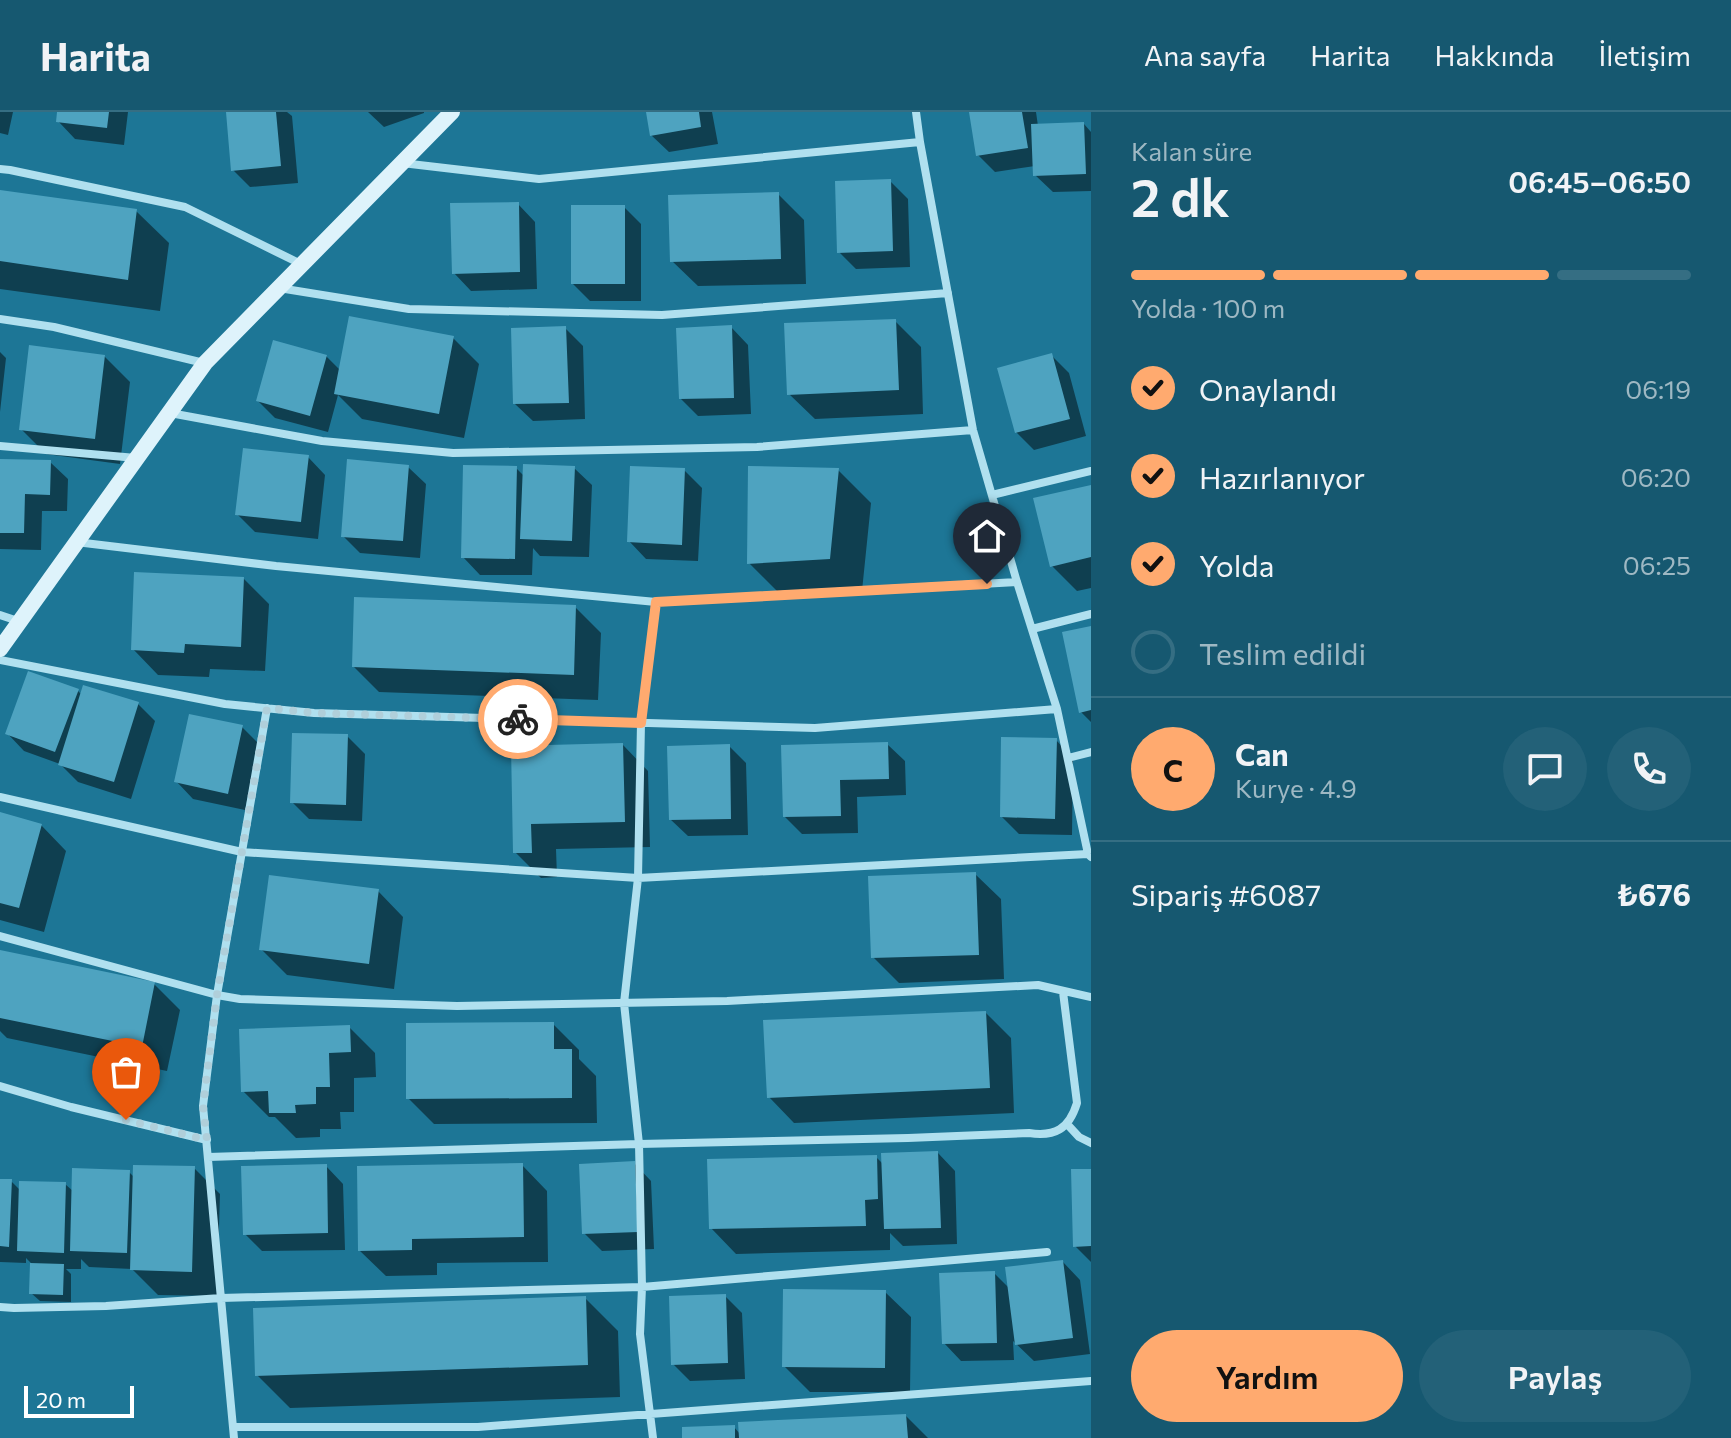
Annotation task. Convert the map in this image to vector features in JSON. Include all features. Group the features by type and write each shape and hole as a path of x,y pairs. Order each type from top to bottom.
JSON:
{"street":[{"path":"0,649 205,363 452,112"},
{"path":"0,797 242,852 638,878 1090,856 1057,709 973,430 916,112"},
{"path":"401,163 539,179 920,142"},
{"path":"0,169 185,207 302,265"},
{"path":"278,288 409,309 662,315 948,293"},
{"path":"0,319 54,327 205,363"},
{"path":"169,412 322,441 453,453 757,447 973,430"},
{"path":"0,446 136,458"},
{"path":"992,495 1091,471"},
{"path":"75,542 276,566 656,602 1017,582"},
{"path":"653,1438 640,1334 639,1144 624,1003 638,878 641,723 656,602"},
{"path":"1032,629 1091,614"},
{"path":"0,615 18,621"},
{"path":"0,660 225,704 314,713 815,728 1057,709"},
{"path":"234,1438 203,1106 217,995 267,708"},
{"path":"1068,758 1091,752"},
{"path":"0,936 240,999 457,1006 743,1000 1038,985 1091,997"},
{"path":"208,1157 1043,1135 1056,1132 1067,1124 1077,1103 1063,992"},
{"path":"0,1086 207,1140"},
{"path":"1067,1124 1079,1137 1091,1143"},
{"path":"0,1307 642,1287 1047,1252"},
{"path":"233,1427 478,1427 1091,1381"}],"building":[{"path":"57,112 109,112 107,128 56,122"},
{"path":"226,112 276,112 281,166 231,171"},
{"path":"646,112 699,112 701,127 650,136"},
{"path":"969,112 1022,112 1028,148 976,156"},
{"path":"1084,122 1086,174 1033,176 1031,124"},
{"path":"891,179 893,251 837,253 835,181"},
{"path":"0,190 137,209 128,280 0,261"},
{"path":"779,192 781,259 670,262 668,195"},
{"path":"519,202 520,272 452,274 450,203"},
{"path":"571,205 625,205 625,284 571,284"},
{"path":"349,316 454,336 439,414 334,394"},
{"path":"896,319 899,390 787,395 784,323"},
{"path":"732,325 734,398 679,399 676,328"},
{"path":"566,326 569,403 513,404 511,328"},
{"path":"273,340 327,355 310,416 256,401"},
{"path":"29,345 105,355 95,439 19,430"},
{"path":"1052,353 1070,419 1015,433 997,368"},
{"path":"243,448 309,455 301,522 235,515"},
{"path":"0,459 51,460 50,495 25,494 24,533 0,533"},
{"path":"347,459 409,465 403,541 341,537"},
{"path":"523,464 575,466 572,541 520,539"},
{"path":"463,465 517,466 515,559 461,558"},
{"path":"630,466 685,468 682,545 627,542"},
{"path":"748,466 839,468 830,559 747,564"},
{"path":"1091,485 1091,557 1050,567 1033,498"},
{"path":"134,572 244,577 241,647 185,644 184,653 131,650"},
{"path":"354,597 576,605 574,675 352,667"},
{"path":"1091,626 1091,710 1079,713 1062,632"},
{"path":"28,671 79,689 55,752 5,734"},
{"path":"83,685 139,702 114,782 58,765"},
{"path":"189,714 243,725 228,794 174,782"},
{"path":"292,733 348,734 346,805 290,803"},
{"path":"1001,737 1057,738 1055,819 1000,817"},
{"path":"888,742 889,779 840,780 841,816 783,817 781,745"},
{"path":"623,743 625,822 531,824 532,853 513,853 511,746"},
{"path":"730,744 731,819 669,820 667,746"},
{"path":"0,812 42,824 19,908 0,903"},
{"path":"976,872 979,955 871,958 868,876"},
{"path":"269,875 379,889 369,964 259,950"},
{"path":"0,950 155,982 142,1047 0,1018"},
{"path":"986,1011 990,1088 767,1098 763,1020"},
{"path":"554,1022 554,1049 572,1049 572,1098 406,1099 406,1023"},
{"path":"350,1025 351,1052 329,1053 330,1087 316,1087 316,1104 295,1105 296,1113 269,1113 268,1091 241,1092 239,1029"},
{"path":"938,1151 941,1228 884,1229 881,1153"},
{"path":"877,1155 878,1199 865,1200 866,1226 709,1229 707,1159"},
{"path":"635,1161 638,1232 582,1234 579,1164"},
{"path":"523,1163 524,1237 412,1239 412,1250 358,1251 357,1166"},
{"path":"327,1164 328,1233 243,1235 241,1166"},
{"path":"133,1165 195,1166 192,1272 130,1270"},
{"path":"72,1168 130,1170 127,1253 70,1251"},
{"path":"1071,1169 1091,1169 1091,1246 1073,1247"},
{"path":"0,1179 12,1179 9,1247 0,1246"},
{"path":"19,1181 66,1182 64,1253 17,1251"},
{"path":"1063,1260 1073,1338 1015,1345 1005,1267"},
{"path":"30,1263 64,1264 63,1295 29,1294"},
{"path":"995,1271 997,1343 942,1344 939,1273"},
{"path":"783,1289 886,1290 885,1368 782,1367"},
{"path":"726,1294 728,1363 671,1365 669,1296"},
{"path":"586,1296 588,1365 255,1376 253,1308"},
{"path":"906,1414 908,1438 739,1438 738,1422"},
{"path":"735,1425 735,1438 682,1438 682,1427"}],"way so far":[{"path":"126,1120 207,1140 203,1106 217,995 267,708 314,713 518,719"}],"route":[{"path":"518,719 641,723 656,602 987,584"}]}
